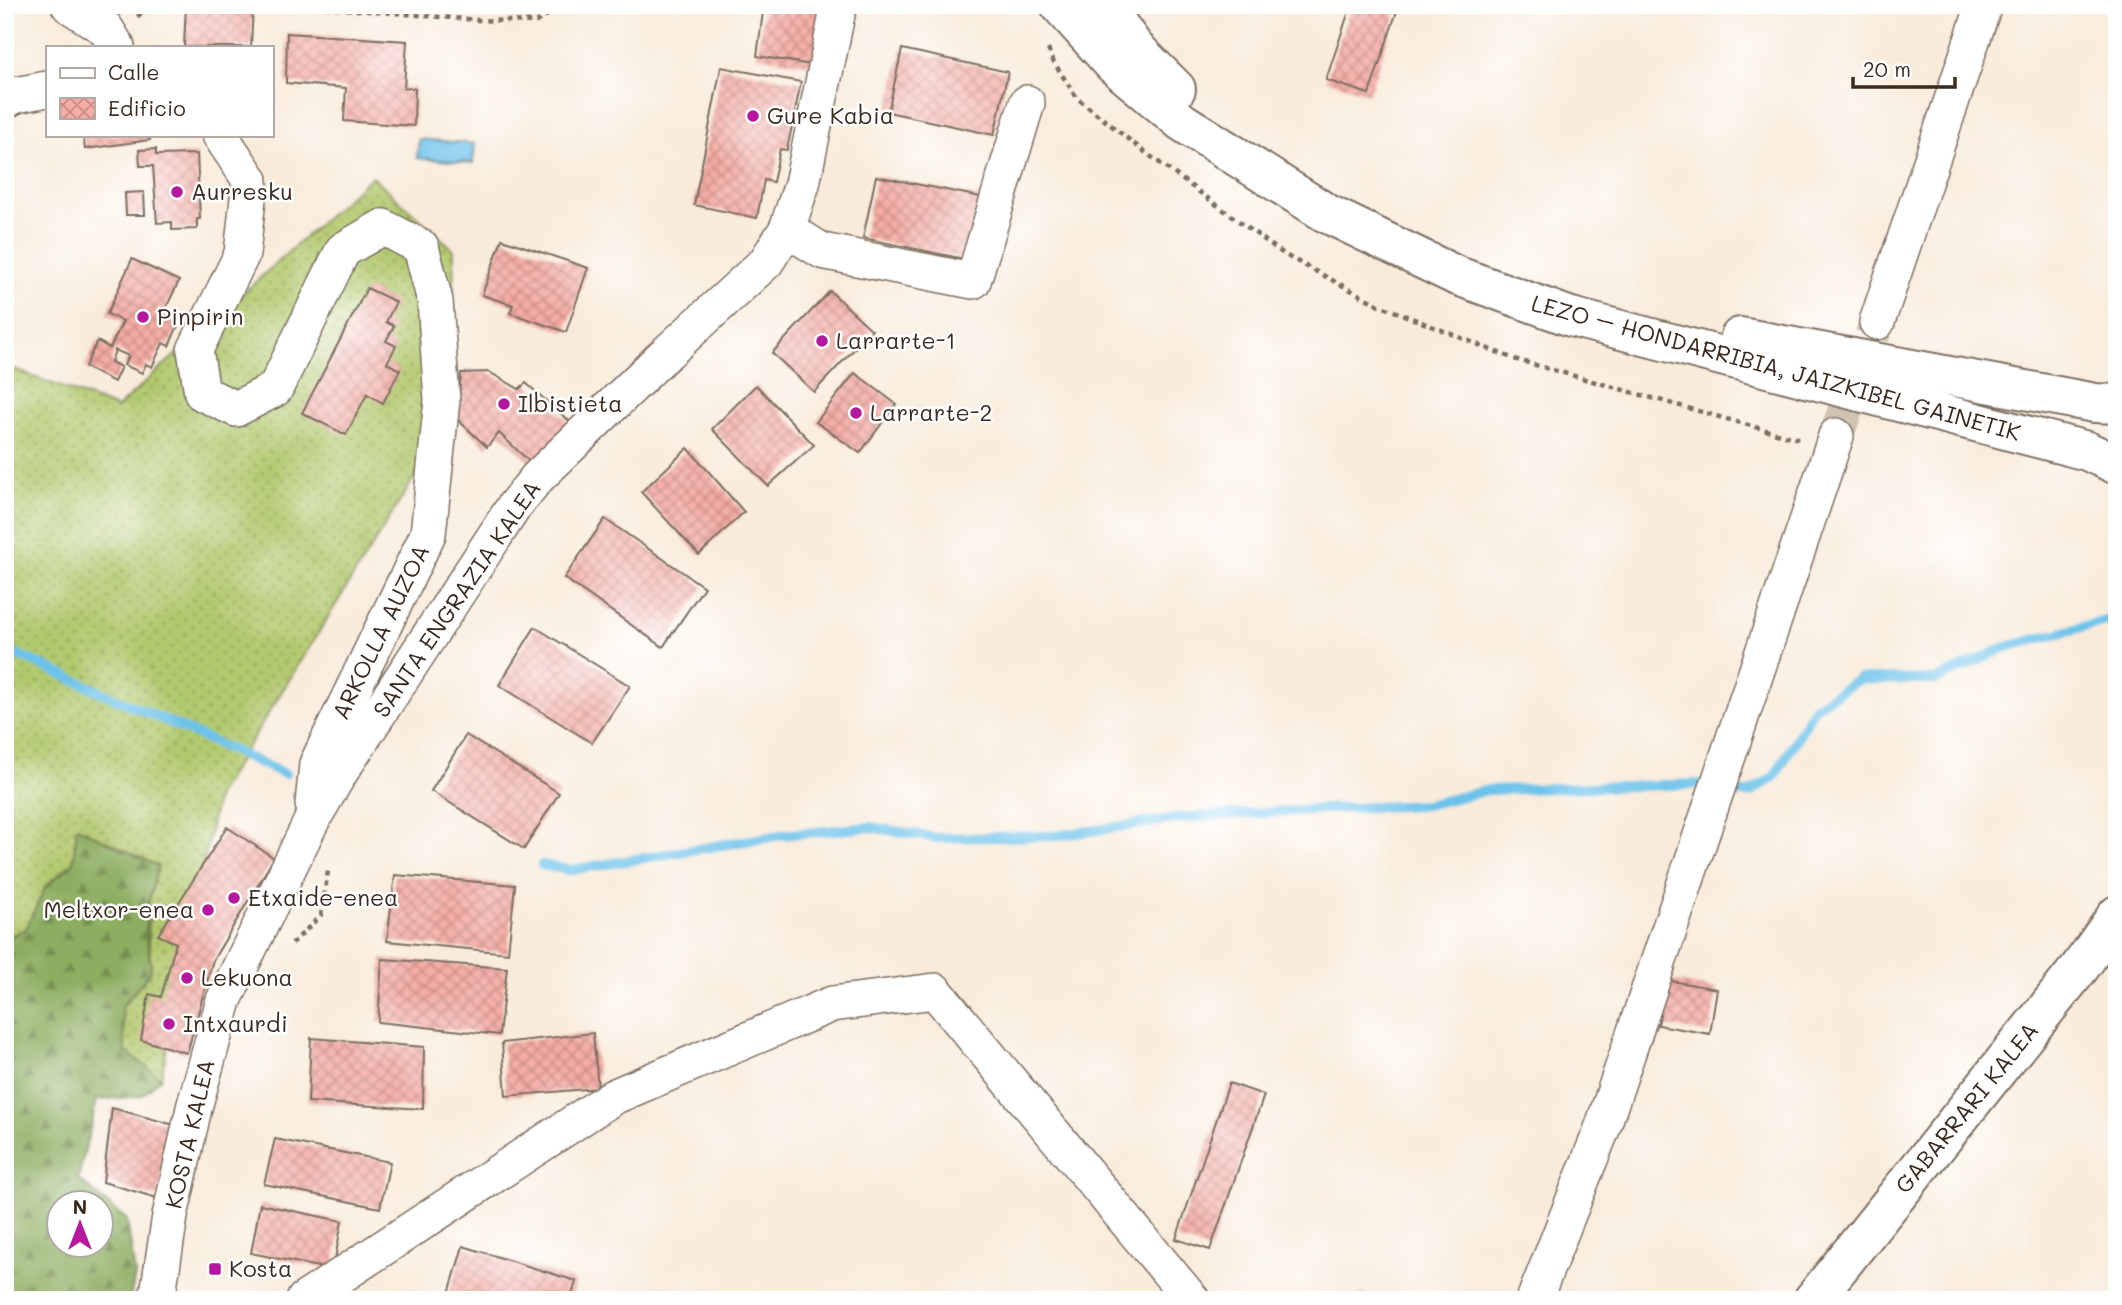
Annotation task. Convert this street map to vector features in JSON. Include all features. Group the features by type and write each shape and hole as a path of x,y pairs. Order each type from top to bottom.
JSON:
{"main road":[{"name":"LEZO – HONDARRIBIA, JAIZKIBEL GAINETIK","path":"1060,5 1114,65 1182,122 1326,213 1455,275 1571,317 2087,452 2117,465"},
{"name":"LEZO – HONDARRIBIA, JAIZKIBEL GAINETIK","path":"1104,5 1134,47 1194,107 1333,196 1463,260 1577,300 1675,325 2117,404"},
{"name":"GABARRARI KALEA","path":"1814,1300 2081,965 2117,915"}],"street":[{"path":"69,5 106,29 116,46"},
{"name":"SANTA ENGRAZIA KALEA","path":"311,822 338,775 515,505 537,478 659,360 766,262 788,229 802,184 839,5"},
{"path":"1877,322 1984,5"},
{"path":"5,101 16,95 46,89"},
{"path":"788,229 822,251 972,281 1027,103"},
{"name":"ARKOLLA AUZOA","path":"221,136 250,180 242,254 195,350 202,393 236,409 275,389 343,250 383,227 421,247 435,301 442,400 428,534 317,764 311,822"},
{"path":"1534,1300 1602,1129 1836,436"},
{"name":"KOSTA KALEA","path":"157,1300 170,1216 194,1108 224,1000 311,822"},
{"path":"304,1300 613,1097 832,1004 935,990 1192,1300"}],"path":[{"path":"296,5 478,20 536,22 563,5"},
{"path":"290,945 321,915 329,868"}],"green space":[{"path":"372,176 454,250 451,419 217,796 161,1078 125,1051 122,1007 151,971 147,909 158,866 73,863 46,886 26,929 5,939 5,366 117,408"},
{"path":"77,827 158,866 145,916 151,971 122,1007 125,1051 161,1078 141,1096 97,1100 78,1179 91,1190 46,1190 46,1260 116,1260 116,1211 127,1220 135,1275 130,1300 5,1300 5,939 26,929 46,886 73,863"}],"water":[{"path":"419,139 475,144 473,163 417,158"}],"building":[{"path":"186,5 253,5 251,46 184,46"},
{"path":"764,5 823,5 812,65 757,56"},
{"path":"1351,5 1380,5 1397,11 1369,94 1326,80"},
{"path":"287,33 407,41 404,88 415,88 414,126 344,121 346,88 286,83"},
{"path":"902,49 1008,72 994,135 888,112"},
{"name":"Gure Kabia","path":"721,67 801,82 787,150 780,149 773,182 764,180 757,218 694,205"},
{"path":"83,136 149,136 150,140 85,149"},
{"name":"Aurresku","path":"156,149 156,155 197,154 200,219 197,219 197,229 172,230 172,222 157,223 153,166 140,166 139,150"},
{"path":"876,176 981,197 969,260 863,238"},
{"path":"144,192 145,215 126,215 125,193"},
{"path":"502,239 588,268 566,332 510,313 513,305 482,295"},
{"name":"Pinpirin","path":"132,259 179,281 163,314 180,321 169,346 163,343 152,367 146,364 142,373 124,365 129,356 115,350 111,362 121,367 114,382 85,367 97,341 110,348 123,321 107,314"},
{"path":"367,288 396,302 386,322 394,326 386,341 396,346 387,363 400,370 383,403 367,394 346,435 302,413"},
{"name":"Larrarte-1","path":"830,291 872,330 814,392 772,353"},
{"name":"Ilbistieta","path":"489,372 519,389 526,383 575,426 533,465 499,433 487,447 457,419 461,373"},
{"name":"Larrarte-2","path":"855,373 896,404 860,453 816,422"},
{"path":"756,385 814,445 768,486 712,429"},
{"path":"688,448 744,512 699,555 641,492"},
{"path":"605,519 704,587 663,647 564,578"},
{"path":"535,627 630,686 592,743 499,685"},
{"path":"466,735 559,793 524,849 431,791"},
{"path":"227,827 274,858 213,960 187,1053 141,1040 149,994 161,997 176,943 158,935"},
{"path":"395,875 515,885 508,953 387,941"},
{"path":"382,959 507,968 499,1035 378,1022"},
{"path":"1666,980 1717,989 1710,1034 1658,1025"},
{"path":"593,1033 598,1088 506,1096 502,1043"},
{"path":"311,1038 424,1047 423,1109 308,1102"},
{"path":"1229,1083 1264,1095 1210,1250 1176,1239"},
{"path":"112,1108 178,1126 157,1198 103,1182"},
{"path":"275,1139 390,1162 380,1208 264,1184"},
{"path":"260,1204 342,1221 333,1270 251,1253"},
{"path":"463,1246 576,1281 571,1300 447,1300"},
{"path":"1360,1294 1376,1299 1376,1300 1358,1300"}],"waterway":[{"path":"1723,793 1749,793 1774,777 1815,707 1859,679 1936,680 2006,647 2117,618"},
{"path":"5,649 285,774"},
{"path":"542,865 571,870 782,835 870,827 936,838 1055,836 1180,818 1426,805 1488,790 1704,784"}],"tunnel":[{"path":"1836,436 1877,322"}],"place":[{"name":"Gure Kabia","path":"753,116"},
{"name":"Aurresku","path":"177,192"},
{"name":"Pinpirin","path":"143,317"},
{"name":"Larrarte-1","path":"822,341"},
{"name":"Ilbistieta","path":"504,404"},
{"name":"Larrarte-2","path":"856,413"},
{"name":"Etxaide-enea","path":"234,898"},
{"name":"Meltxor-enea","path":"208,910"},
{"name":"Lekuona","path":"187,978"},
{"name":"Intxaurdi","path":"169,1024"},
{"name":"Kosta","path":"215,1269"}]}
